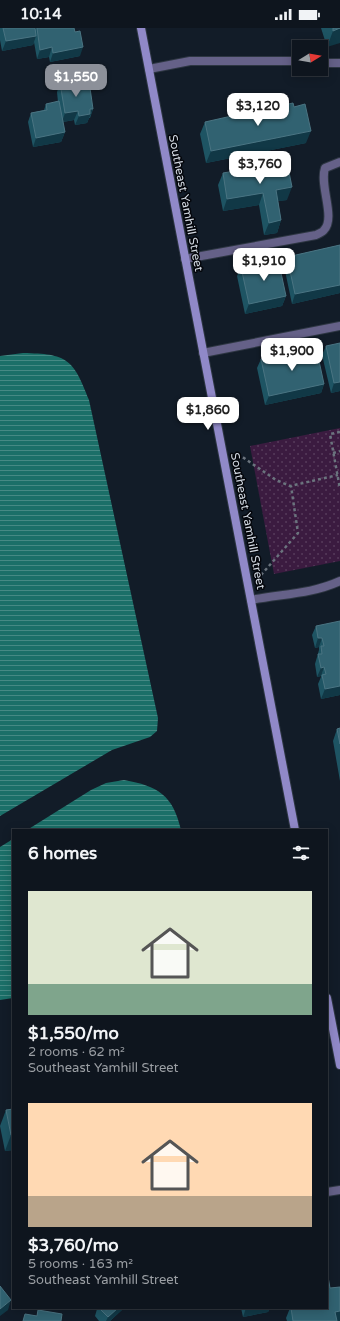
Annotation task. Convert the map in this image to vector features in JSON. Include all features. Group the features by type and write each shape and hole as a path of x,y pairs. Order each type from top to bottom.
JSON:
{"street":[{"name":"Southeast Yamhill Street","path":"141,28 295,829"},
{"path":"148,69 190,61 292,61"},
{"path":"328,63 340,63"},
{"path":"185,258 316,235 324,230 329,221 322,176 325,168 340,162"},
{"path":"203,353 340,326"},
{"path":"251,600 301,593 327,587 340,582"},
{"path":"328,1003 340,1065"},
{"path":"328,1192 340,1190"}],"path":[{"path":"340,432 330,434 340,489"},
{"path":"220,440 276,480 290,486 338,475"},
{"path":"333,453 340,451"},
{"path":"248,588 298,533 290,486"}],"shaded area":[{"path":"23,353 50,355 59,357 66,361 73,367 78,375 89,400 158,718 157,731 150,737 112,750 0,816 0,356"},
{"path":"340,428 340,561 274,574 250,446"},
{"path":"124,780 136,782 155,789 168,800 174,808 181,829 29,829 91,790 106,783"},
{"path":"12,840 12,998 0,1000 0,847"}],"building":[{"path":"3,28 35,28 36,36 6,41"},
{"path":"37,28 74,28 75,32 80,31 83,47 53,53 52,47 40,50"},
{"path":"333,28 340,28 333,31"},
{"path":"82,79 84,89 90,88 93,109 90,109 90,114 79,116 78,111 65,113 60,83"},
{"path":"59,101 65,132 36,138 31,113 47,110 46,104"},
{"path":"293,103 294,107 305,104 311,131 211,151 205,122 245,113 246,116 264,112 264,109"},
{"path":"287,162 292,187 276,190 281,220 269,223 263,193 227,199 223,173"},
{"path":"340,245 340,285 295,294 287,257"},
{"path":"278,259 286,296 249,304 241,267"},
{"path":"340,343 340,382 334,383 326,346"},
{"path":"316,347 324,384 269,396 261,359"},
{"path":"340,621 340,686 325,689 322,675 326,674 324,667 321,668 318,654 322,654 321,646 324,646 322,638 318,638 316,626"},
{"path":"340,728 340,744 337,729"},
{"path":"12,1109 11,1135 6,1110"},
{"path":"328,1277 330,1288 340,1287 340,1311 335,1312 337,1321 293,1321 291,1309 328,1309"},
{"path":"0,1286 11,1300 0,1309"},
{"path":"100,1309 117,1309 108,1317"},
{"path":"38,1310 62,1314 61,1321 23,1321 25,1314 37,1316"}]}
